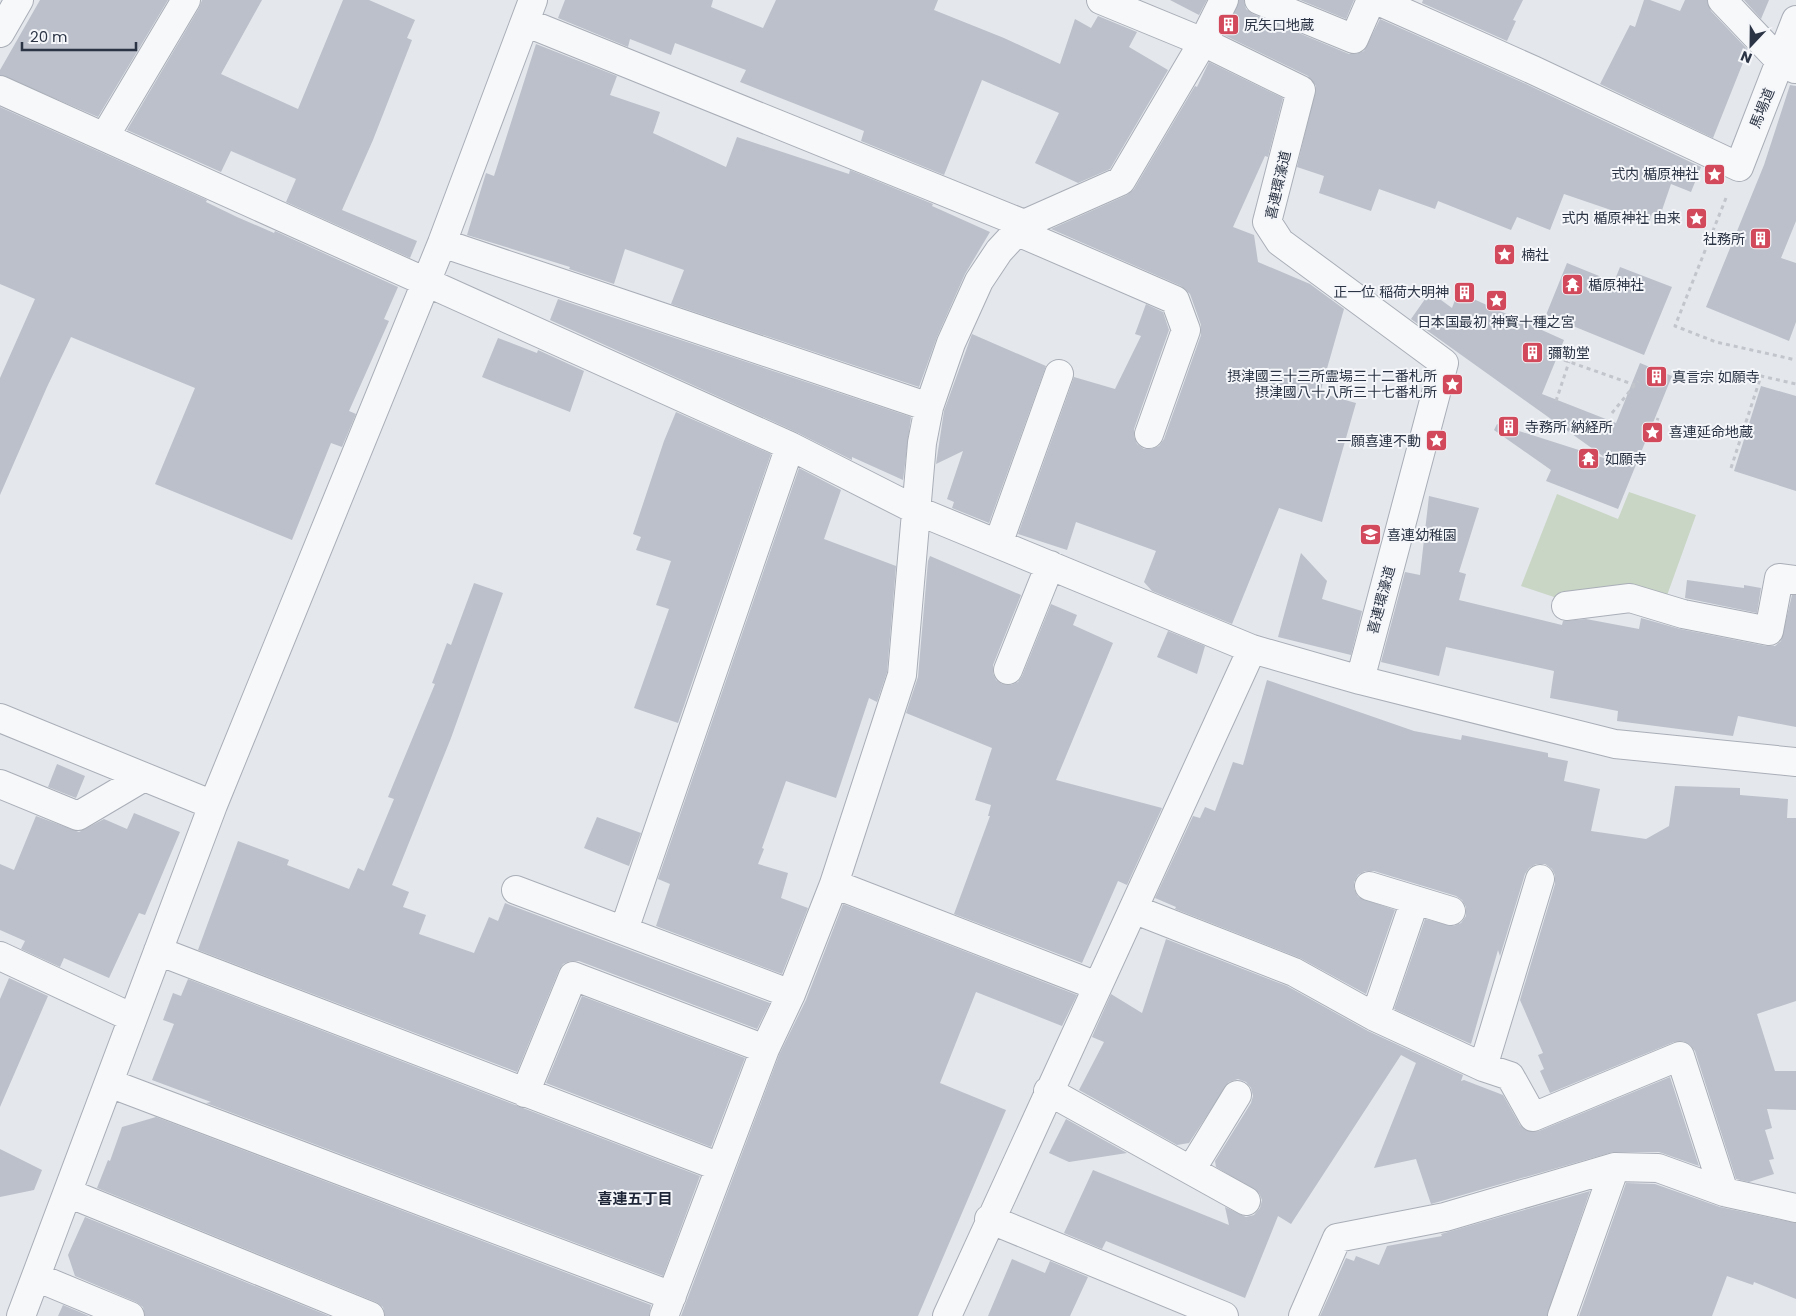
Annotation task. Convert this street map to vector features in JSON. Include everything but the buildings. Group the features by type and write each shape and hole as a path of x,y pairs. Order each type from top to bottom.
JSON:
{"street":[{"path":"0,33 19,0"},
{"path":"105,136 186,0"},
{"name":"喜連環濠道","path":"1101,0 1203,42 1301,90 1267,222 1280,242 1444,363 1360,680"},
{"path":"109,1083 668,1306 765,1049 791,994 834,884 902,675 918,511 922,443 928,407 950,343 979,281 999,251 1021,228 1121,181 1203,42 1224,0"},
{"path":"1259,0 1354,39 1371,0"},
{"path":"1376,0 1533,70 1739,167"},
{"path":"1722,0 1788,66"},
{"path":"21,1316 212,805 442,244 529,11 1021,228 1175,300 1186,330 1149,434"},
{"name":"馬場道","path":"1739,167 1788,66 1796,20"},
{"path":"0,90 105,136 426,284 790,446 918,511 1252,649 1360,680 1615,744 1796,762"},
{"path":"442,244 928,407"},
{"path":"998,544 1059,374"},
{"path":"624,930 790,446"},
{"path":"1008,670 1050,565"},
{"path":"1566,606 1630,598 1683,614 1769,631 1779,578 1796,580"},
{"path":"947,1316 1048,1091 1252,649"},
{"path":"0,718 212,805"},
{"path":"0,784 78,816 144,777"},
{"path":"1483,1067 1540,879"},
{"path":"834,884 1097,986"},
{"path":"1370,886 1451,911"},
{"path":"516,890 791,994"},
{"path":"1375,1017 1415,900"},
{"path":"1133,909 1294,972 1375,1017 1483,1067 1510,1076 1533,1117 1680,1056 1724,1192"},
{"path":"158,951 720,1168"},
{"path":"0,956 133,1018"},
{"path":"526,1093 573,976 765,1049"},
{"path":"1048,1091 1246,1201"},
{"path":"1191,1170 1237,1095"},
{"path":"1562,1316 1615,1167"},
{"path":"1303,1316 1338,1238 1445,1217 1615,1167 1658,1168 1724,1192 1796,1208"},
{"path":"68,1193 370,1316"},
{"path":"990,1219 1224,1316"},
{"path":"36,1277 130,1316"}],"path":[{"path":"1739,167 1675,326 1716,342 1796,360"},
{"path":"1564,360 1635,384"},
{"path":"1556,401 1569,362"},
{"path":"1730,468 1762,376 1796,384"},
{"path":"1612,413 1638,381"},
{"path":"1655,428 1658,418"}],"green space":[{"path":"1629,492 1696,515 1665,601 1560,599 1521,586 1557,494 1618,519"}],"place":[{"name":"尻矢口地蔵","path":"1228,25"},
{"name":"式内 楯原神社","path":"1715,174"},
{"name":"式内 楯原神社 由来","path":"1697,218"},
{"name":"社務所","path":"1761,239"},
{"name":"楠社","path":"1505,255"},
{"name":"楯原神社","path":"1572,285"},
{"name":"正一位 稲荷大明神","path":"1465,292"},
{"name":"日本国最初 神寳十種之宮","path":"1496,300"},
{"name":"彌勒堂","path":"1532,353"},
{"name":"真言宗 如願寺","path":"1656,377"},
{"name":"摂津國三十三所霊場三十二番札所 摂津國八十八所三十七番札所","path":"1453,384"},
{"name":"寺務所 納経所","path":"1509,427"},
{"name":"喜連延命地蔵","path":"1653,432"},
{"name":"一願喜連不動","path":"1437,441"},
{"name":"如願寺","path":"1589,459"},
{"name":"喜連幼稚園","path":"1371,535"}],"district":[{"name":"喜連五丁目","path":"635,1199"}]}
